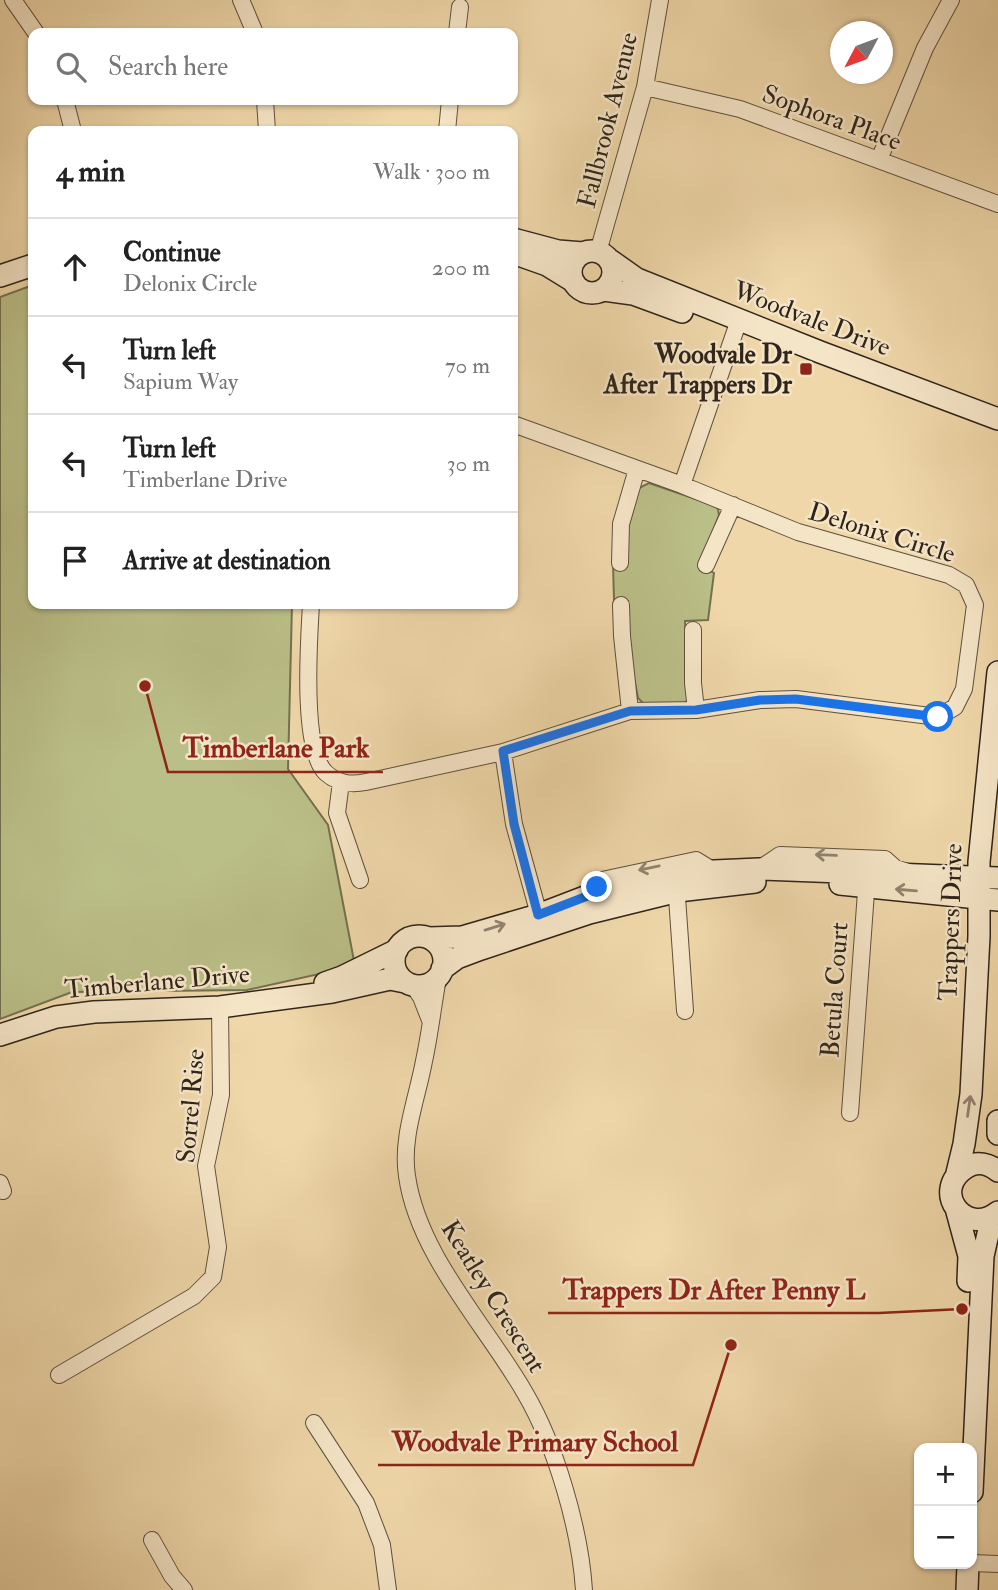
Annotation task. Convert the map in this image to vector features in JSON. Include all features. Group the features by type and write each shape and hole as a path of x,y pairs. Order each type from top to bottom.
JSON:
{"street":[{"path":"13,0 33,28"},
{"path":"241,0 254,28"},
{"name":"Fallbrook Avenue","path":"597,255 645,87 660,0"},
{"path":"879,160 947,1"},
{"path":"458,28 460,7"},
{"name":"Sophora Place","path":"645,87 740,110 998,204"},
{"path":"66,105 72,126"},
{"path":"265,105 267,126"},
{"path":"447,126 450,105"},
{"name":"Woodvale Drive","path":"518,240 558,251 597,255 637,279 737,326 998,431"},
{"path":"0,262 28,254"},
{"path":"518,255 547,265 573,281 583,291 590,293 604,290 613,273 597,255 573,262 573,281"},
{"path":"0,275 28,267"},
{"name":"Woodvale Drive","path":"604,290 633,294 737,326 998,419"},
{"path":"682,485 737,326"},
{"name":"Delonix Circle","path":"341,782 366,782 503,751 630,711 696,710 760,700 796,699 938,717 955,707 964,689 975,605 966,585 949,575 798,532 682,485 518,426"},
{"path":"620,563 621,524 637,469"},
{"path":"706,565 733,505"},
{"path":"621,605 630,711"},
{"path":"311,609 308,669 313,742 320,766 341,782 337,813 359,880"},
{"path":"694,630 693,683 696,710"},
{"name":"Trappers Drive","path":"956,1208 951,1191 964,1144 971,1094 979,936 989,888 979,862 998,672"},
{"path":"503,751 514,824 541,921"},
{"path":"759,869 780,855 884,859 900,870 914,874 989,888"},
{"path":"409,984 426,985 457,958 541,921 590,895 603,880 696,860 714,871"},
{"path":"430,1022 421,997 396,971 394,957 407,939 421,936 462,937 589,913 714,871 759,869 989,888"},
{"path":"590,895 677,884 821,882 914,874"},
{"name":"Betula Court","path":"850,1113 867,879"},
{"path":"677,884 685,1011"},
{"path":"429,938 440,948 444,962 440,973"},
{"name":"Timberlane Drive","path":"280,998 342,977 397,950"},
{"name":"Keatley Crescent","path":"440,973 405,1154 410,1193 427,1242 527,1395 560,1469 583,1569 584,1590"},
{"name":"Timberlane Drive","path":"0,1035 56,1017 94,1012 220,1007 332,992 390,979 409,984"},
{"name":"Sorrel Rise","path":"60,1375 194,1296 214,1277 218,1247 206,1166 221,1095 220,1007"},
{"path":"998,1121 998,1134"},
{"path":"957,1174 971,1164 987,1164 998,1171"},
{"path":"956,1208 973,1219 995,1214 983,1256 974,1443"},
{"path":"956,1208 970,1256 962,1443"},
{"path":"314,1423 366,1503 382,1545 388,1590"},
{"path":"152,1539 172,1576 184,1590"},
{"path":"977,1564 998,1564"},
{"path":"956,1569 956,1590"},
{"path":"968,1590 970,1569"}],"green space":[{"path":"28,287 28,609 292,609 288,769 328,825 355,966 247,990 72,992 0,1019 0,297"},
{"path":"649,483 713,505 718,509 719,515 700,565 714,573 708,620 685,621 688,700 684,703 643,703 638,698 628,648 628,601 614,600 613,564 628,528 639,488"}],"place":[{"name":"Woodvale Dr After Trappers Dr","path":"806,369"},
{"name":"Timberlane Park","path":"145,686"},
{"name":"Trappers Dr After Penny L","path":"962,1309"},
{"name":"Woodvale Primary School","path":"731,1345"}],"route":[{"path":"597,887 590,895 538,915 514,824 503,751 630,711 696,710 760,700 796,699 938,717"}]}
